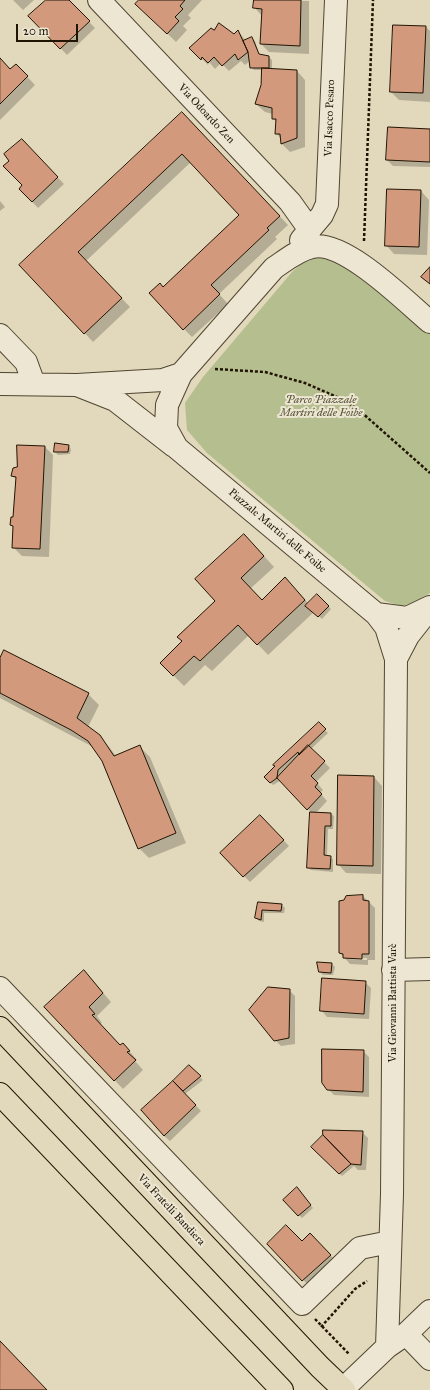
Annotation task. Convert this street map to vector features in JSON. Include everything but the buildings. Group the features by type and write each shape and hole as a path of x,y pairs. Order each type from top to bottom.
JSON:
{"main road":[{"name":"Via Fratelli Bandiera","path":"0,1028 343,1390"},
{"path":"0,1094 282,1390"}],"street":[{"name":"Via Odoardo Zen","path":"99,0 290,202 310,230"},
{"name":"Via Isacco Pesaro","path":"310,230 322,215 327,204 336,0"},
{"name":"Piazzale Martiri delle Foibe","path":"177,448 166,428 167,405 185,371 274,268 310,230"},
{"name":"Piazzale Martiri delle Foibe","path":"274,268 294,255 313,246 334,249 354,258 430,322"},
{"path":"0,335 26,362 34,384"},
{"path":"0,384 77,385 163,380 185,371"},
{"name":"Piazzale Martiri delle Foibe","path":"77,385 115,400 177,448 376,614 386,627 396,659"},
{"path":"376,614 407,618 430,607"},
{"path":"396,659 408,636 430,607"},
{"name":"Via Giovanni Battista Varè","path":"387,1347 392,1194 392,970 396,659"},
{"path":"392,970 430,969"},
{"path":"0,988 302,1304 360,1248 390,1242"},
{"path":"343,1390 387,1347 406,1334 430,1311"},
{"path":"406,1334 430,1359"}],"path":[{"path":"363,266 373,0"},
{"path":"185,371 265,372 305,383 344,400 360,412 430,473"},
{"path":"321,1327 355,1289 374,1277"},
{"path":"302,1304 321,1327 348,1354"}],"green space":[{"name":"Parco Piazzale Martiri delle Foibe","path":"328,254 349,265 430,332 430,593 416,602 402,606 385,601 207,453 187,430 185,403 203,377 292,272 307,259"}]}
